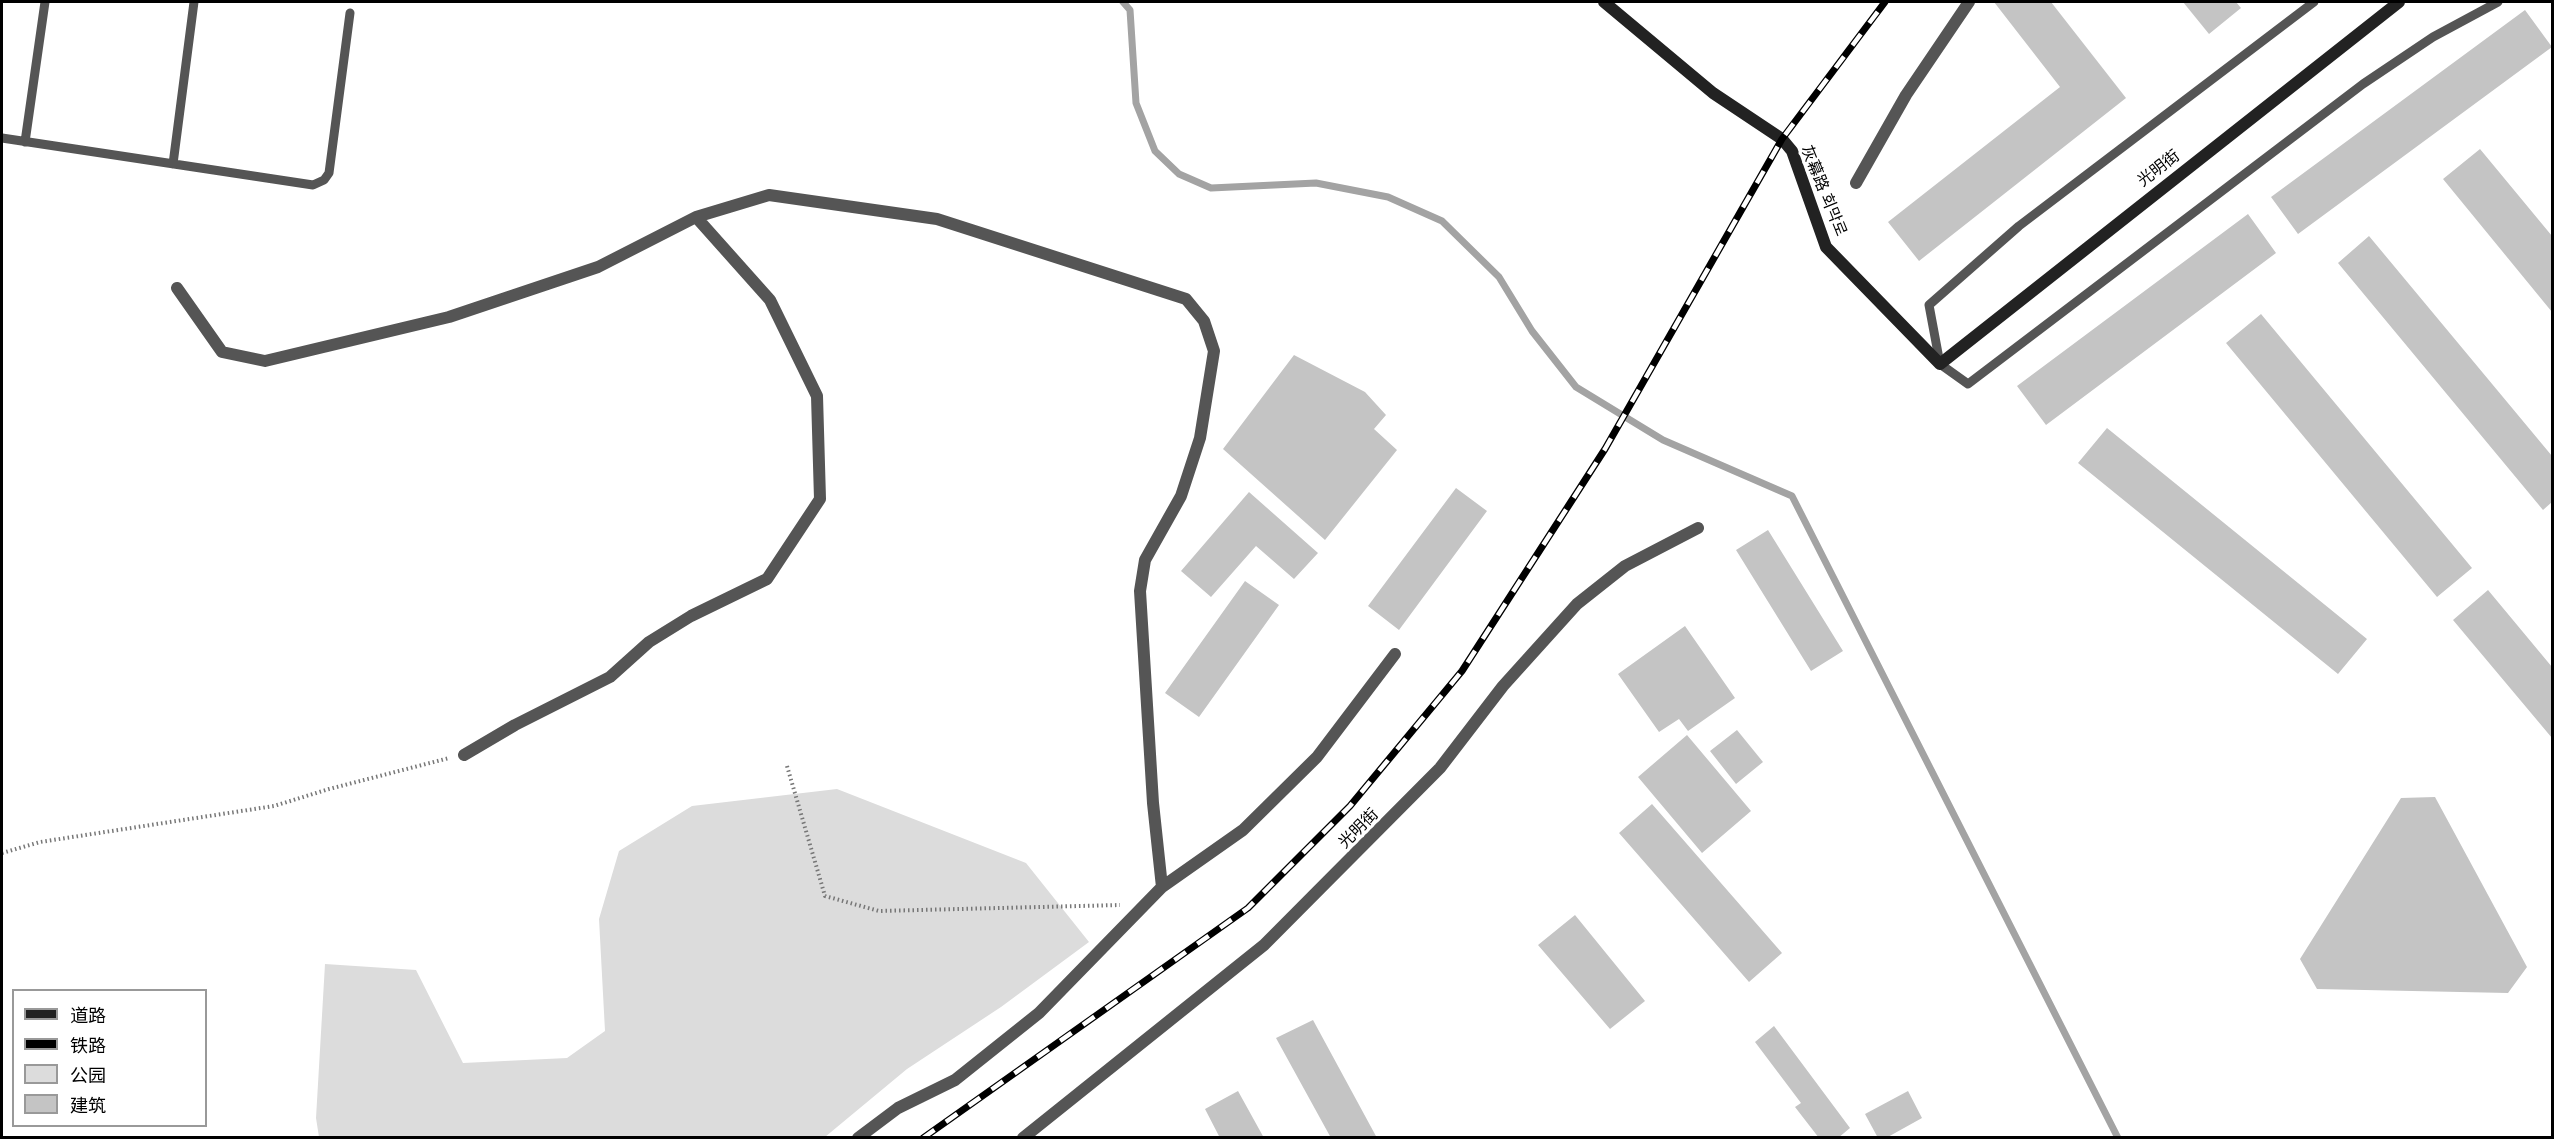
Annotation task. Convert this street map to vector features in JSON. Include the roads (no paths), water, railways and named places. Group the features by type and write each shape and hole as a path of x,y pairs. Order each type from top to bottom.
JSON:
{"main road":[{"name":"灰幕路 회막로","path":"1604,2 1713,93 1782,139 1792,151 1826,247 1940,364"},
{"name":"光明街","path":"1940,364 2400,2"}],"street":[{"path":"1856,183 1906,95 1969,2"},
{"path":"177,288 222,352 264,361 449,317 598,267 696,217 769,195 937,219 1186,299 1204,321 1214,351 1200,438 1181,496 1145,560 1140,591 1153,803 1161,887"},
{"path":"464,754 515,725 610,677 649,642 691,616 767,579 820,499 817,396 770,300 696,217"},
{"name":"光明街","path":"1023,1137 1264,945 1440,768 1503,686 1577,604 1625,566 1698,528"},
{"path":"858,1137 898,1108 955,1080 1039,1013 1161,887 1243,830 1317,757 1395,654"}],"lane":[{"path":"25,141 45,2"},
{"path":"173,164 194,2"},
{"path":"2314,2 2019,226 1929,305 1940,364 1968,384 2363,84 2433,37 2498,2"},
{"path":"2,138 313,185 324,180 329,173 350,13"}],"waterway":[{"path":"1123,2 1130,10 1136,103 1155,151 1179,174 1211,188 1316,183 1388,197 1442,221 1499,277 1532,331 1576,387 1663,440 1792,496 2118,1138"}],"railway":[{"path":"923,1138 1248,908 1350,806 1462,671 1605,449 1782,139 1885,2"}]}
